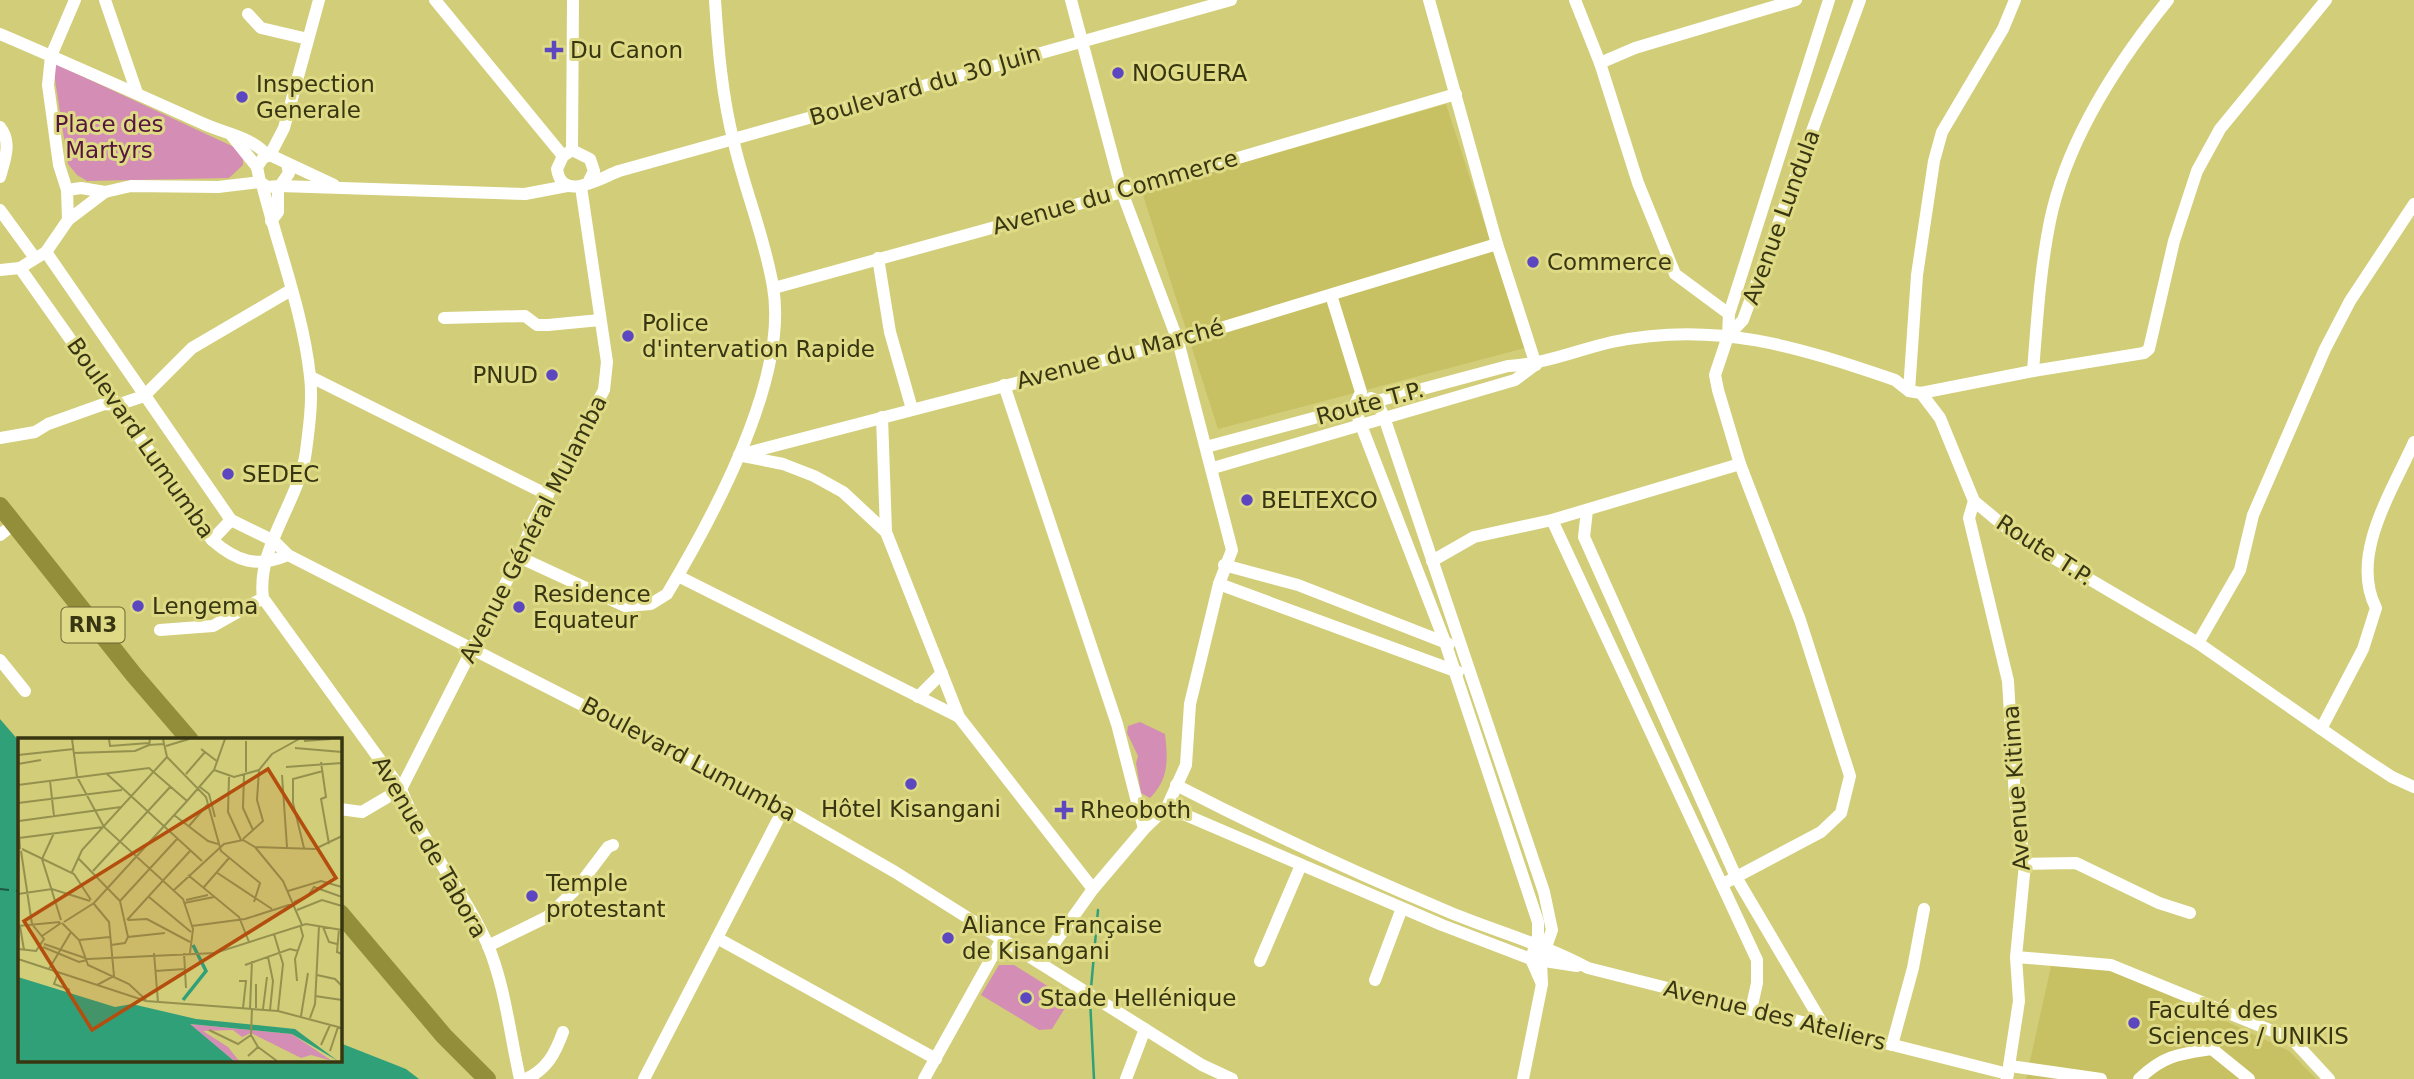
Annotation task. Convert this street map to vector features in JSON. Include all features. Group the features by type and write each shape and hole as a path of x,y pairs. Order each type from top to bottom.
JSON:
{"highway":[{"name":"RN3","path":"0,506 7,530 188,738"},
{"path":"341,914 444,1036 487,1079"}],"street":[{"path":"68,220 67,190 59,165 48,85 51,56 75,0"},
{"path":"105,0 137,93"},
{"path":"67,190 105,192 131,186 233,185 259,177 277,158 319,0"},
{"path":"435,0 568,153 607,163 619,171"},
{"path":"259,177 279,187 525,194 557,169 568,153 573,0"},
{"path":"519,557 625,606 651,604 667,594 739,455 770,369 774,347 774,288 733,141 719,57 715,0"},
{"path":"1041,962 1093,890 1144,829 1167,807 1186,765 1190,704 1224,565 1232,550 1213,468 1178,341 1122,192 1071,0"},
{"name":"Boulevard du 30 Juin","path":"525,194 579,185 619,171 733,141 1080,40 1231,0"},
{"path":"1429,0 1497,244 1536,365"},
{"path":"1575,0 1600,63 1638,183 1675,274 1729,314"},
{"path":"1600,63 1635,48 1796,0"},
{"name":"Avenue Lundula","path":"1728,336 1729,314 1829,0"},
{"name":"Avenue Lundula","path":"1728,336 1743,320 1860,0"},
{"path":"2015,0 2000,35 1942,132 1934,161 1917,275 1915,392 2144,353 2149,349 2174,241 2197,172 2220,129 2326,0"},
{"path":"2033,370 2050,219 2066,170 2125,53 2168,0"},
{"path":"248,14 261,28 309,39"},
{"path":"0,34 229,134 254,142 277,158 342,189"},
{"name":"Avenue du Commerce","path":"774,288 1122,192 1456,94"},
{"path":"0,127 6,135 7,154 0,177"},
{"path":"160,629 213,626 263,598 261,586 267,564 300,477 306,452 310,377 290,290 259,177 229,134"},
{"path":"271,221 278,212 279,187 289,173 277,158"},
{"path":"557,169 559,179 579,185 594,171 590,159"},
{"name":"Avenue Général Mulamba","path":"401,789 548,495 604,390 607,362 579,185"},
{"path":"0,270 20,268 40,255 68,220 105,192"},
{"path":"2199,643 2241,570 2257,505 2325,349 2350,301 2414,204"},
{"name":"Boulevard Lumumba","path":"0,210 40,255 231,520 274,541 288,555 473,647 784,808 895,872 1202,1065 1232,1079"},
{"name":"Avenue du Marché","path":"739,455 1004,384 1178,341 1497,244"},
{"path":"878,258 890,332 912,409"},
{"name":"Boulevard Lumumba","path":"20,268 212,540 226,552 267,564"},
{"path":"0,438 36,432 47,424 104,404 117,405 144,396 192,348 290,290"},
{"path":"1331,295 1361,393 1354,407 1445,642 1452,670 1538,922 1541,944"},
{"path":"444,318 524,316 537,325 548,326 600,320"},
{"name":"Route T.P.","path":"1206,447 1508,366 1536,365 1612,342 1674,333 1772,341 1895,380 1915,392 1940,418 1974,501 2016,536 2199,643 2392,777 2414,787"},
{"path":"1723,884 1821,832 1841,813 1850,776 1800,620 1740,464 1715,375 1728,336"},
{"name":"Route T.P.","path":"1213,468 1515,380 1536,365"},
{"path":"310,377 548,495"},
{"path":"1004,384 1117,724 1144,829"},
{"path":"1361,393 1377,400 1384,417 1544,892 1552,930 1541,944 1536,960 1542,985 1523,1079"},
{"path":"882,417 886,532 959,717 1093,890"},
{"path":"2321,729 2363,649 2376,608 2371,597 2367,561 2380,516 2414,442"},
{"path":"739,455 783,464 814,476 843,492 886,532"},
{"path":"1432,561 1474,537 1552,520 1740,464"},
{"name":"Avenue Kitima","path":"1974,501 1969,518 2008,681 2015,799 2025,864 2016,957 2019,1001 2008,1073"},
{"path":"1587,510 1584,537 1736,877 1825,1028"},
{"path":"212,540 231,520"},
{"path":"1552,520 1757,960 1757,983 1751,1010"},
{"path":"267,564 288,555"},
{"path":"1224,565 1298,585 1462,649"},
{"path":"678,576 959,717"},
{"path":"1219,584 1471,677"},
{"name":"Avenue de Tabora","path":"263,598 401,789 411,814 452,877 488,946 520,1079"},
{"path":"1598,619 1620,615"},
{"path":"0,660 25,691"},
{"path":"918,697 942,673"},
{"name":"Avenue des Ateliers","path":"1176,785 1264,831 1439,908 1541,944 1588,968 2008,1073 2101,1079"},
{"path":"341,809 352,813 362,812 401,789"},
{"path":"1167,807 1402,908 1536,960 1588,968"},
{"path":"644,1079 784,808"},
{"path":"488,946 547,918 577,888 613,845"},
{"path":"2025,864 2076,863 2159,903 2190,913"},
{"path":"1260,961 1301,865"},
{"path":"1375,980 1402,908"},
{"path":"1892,1045 1913,968 1924,909"},
{"path":"717,938 936,1059"},
{"path":"928,1077 1002,939"},
{"path":"2016,957 2111,965 2292,1040 2329,1079"},
{"path":"1126,1079 1145,1029"},
{"path":"526,1079 541,1072 554,1054 563,1032"},
{"path":"2139,1079 2155,1063 2173,1055 2212,1049 2249,1079"}],"shaded area":[{"path":"1446,104 1525,348 1218,429 1142,192"},
{"path":"0,719 18,740 18,1062 341,1062 341,1043 406,1069 419,1079 0,1079"},
{"name":"Faculté des Sciences / UNIKIS","path":"2052,962 2114,971 2170,995 2289,1051 2316,1079 2026,1079"}],"green space":[{"name":"Place des Martyrs","path":"56,64 234,147 243,156 243,165 229,178 87,181 77,175 68,164 53,67"},
{"path":"1140,722 1165,734 1166,769 1161,784 1150,798 1141,793 1136,763 1138,756 1127,733 1128,726"},
{"name":"Stade Hellénique","path":"999,965 1014,965 1070,1000 1052,1029 1039,1030 981,995"}],"waterway":[{"path":"1091,988 1098,910"},
{"path":"1090,999 1094,1079"}],"ferry route":[{"path":"0,889 18,891"}],"place":[{"name":"Du Canon","path":"554,50"},
{"name":"NOGUERA","path":"1118,73"},
{"name":"Inspection Generale","path":"242,97"},
{"name":"Commerce","path":"1533,262"},
{"name":"Police d'intervation Rapide","path":"628,336"},
{"name":"PNUD","path":"552,375"},
{"name":"SEDEC","path":"228,474"},
{"name":"BELTEXCO","path":"1247,500"},
{"name":"Lengema","path":"138,606"},
{"name":"Residence Equateur","path":"519,607"},
{"name":"Hôtel Kisangani","path":"911,784"},
{"name":"Rheoboth","path":"1064,810"},
{"name":"Temple protestant","path":"532,896"},
{"name":"Aliance Française de Kisangani","path":"948,938"},
{"name":"Stade Hellénique","path":"1026,998"},
{"name":"Faculté des Sciences / UNIKIS","path":"2134,1023"}]}
